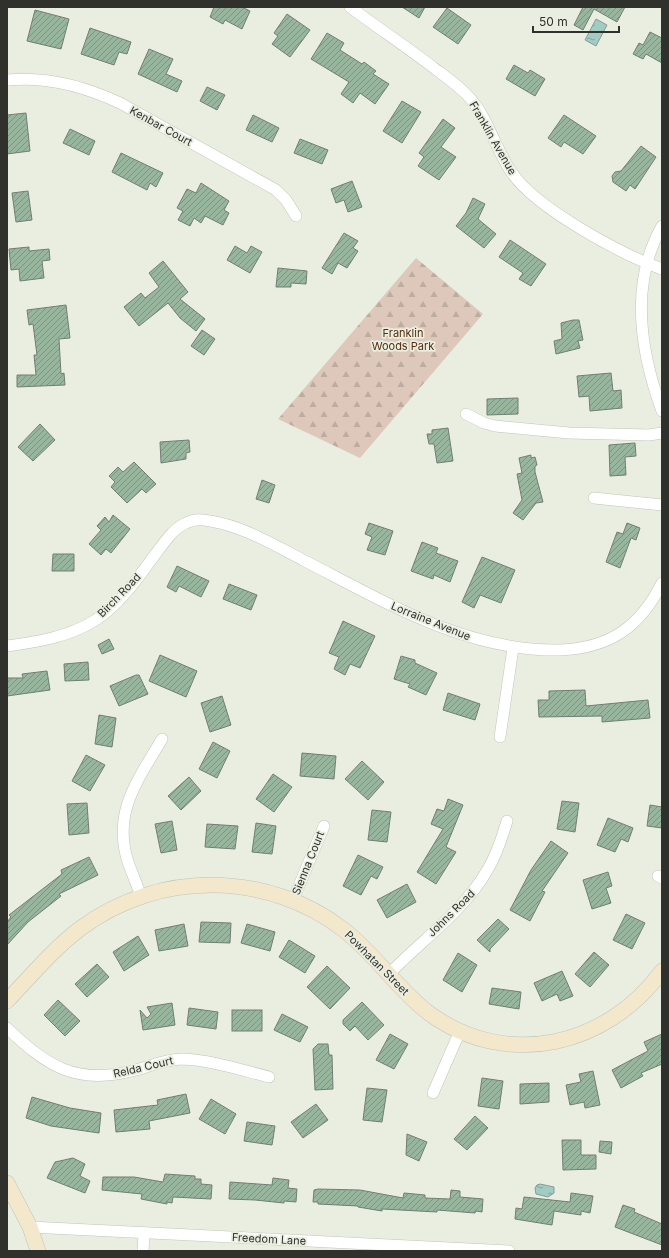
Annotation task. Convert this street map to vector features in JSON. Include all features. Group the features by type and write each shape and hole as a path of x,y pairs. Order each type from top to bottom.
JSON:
{"street":[{"name":"Franklin Avenue","path":"350,7 418,56 458,86 470,97 481,114 505,163 526,189 558,214 588,232 646,263 662,269"},
{"name":"Kenbar Court","path":"7,80 51,80 86,89 108,98 276,190 286,200 296,216"},
{"path":"662,226 655,239 646,263 641,298 641,328 647,361 662,411"},
{"path":"466,414 484,423 495,426 569,434 649,435 662,433"},
{"path":"594,498 662,505"},
{"name":"Birch Road","path":"7,646 60,636 94,621 123,594 177,528 195,520 213,521"},
{"name":"Lorraine Avenue","path":"213,521 261,539 380,600 457,634 513,648 569,649 583,648 601,643 616,636 638,620 648,608 662,583"},
{"path":"500,737 513,648"},
{"path":"141,896 128,861 124,843 122,827 124,812 133,787 162,739"},
{"name":"Johns Road","path":"389,974 462,904 476,888 488,870 500,846 507,821"},
{"name":"Sienna Court","path":"293,900 324,826"},
{"name":"Powhatan Street","path":"7,1001 58,948 81,928 101,915 141,896 186,886 211,884 236,886 262,891 293,900 326,917 368,951 429,1013 460,1031 490,1040 515,1045 535,1045 557,1042 578,1036 599,1027 618,1016 644,993 660,976"},
{"name":"Relda Court","path":"7,1028 43,1060 59,1068 79,1074 95,1076 112,1075 166,1061 181,1059 197,1060 269,1077"},
{"path":"433,1093 460,1031"},
{"path":"7,1183 30,1227 38,1251"},
{"name":"Freedom Lane","path":"30,1227 509,1251"},
{"path":"143,1251 144,1232"}],"green space":[{"name":"Franklin Woods Park","path":"416,258 483,314 360,458 278,419"}],"water":[{"path":"596,19 607,25 596,46 585,40"},
{"path":"540,1184 554,1187 554,1193 548,1197 536,1194 535,1188"}],"building":[{"path":"214,7 242,7 250,11 242,29 225,20 223,24 210,17"},
{"path":"402,7 425,7 419,18"},
{"path":"583,7 625,7 617,22 594,9 583,30 574,25"},
{"path":"447,8 471,25 458,44 433,27"},
{"path":"35,10 69,19 61,49 27,41"},
{"path":"287,14 310,30 290,57 272,44 278,36 274,33"},
{"path":"90,28 131,42 127,54 119,52 114,65 81,54"},
{"path":"650,32 662,38 662,63 646,54 643,59 633,54 639,43 643,45"},
{"path":"327,33 344,43 340,50 362,64 364,62 376,71 373,74 389,84 375,104 360,93 353,103 341,94 349,82 311,59"},
{"path":"149,49 173,59 166,74 182,81 177,92 138,74"},
{"path":"514,65 528,73 530,70 545,79 535,96 506,79"},
{"path":"207,87 225,95 217,110 200,101"},
{"path":"402,101 421,112 402,143 383,131"},
{"path":"26,113 30,151 7,154 7,115"},
{"path":"253,115 279,128 272,142 246,130"},
{"path":"564,115 596,136 583,154 564,142 561,147 548,138"},
{"path":"443,119 455,128 441,147 456,157 439,180 418,166 424,157 419,153"},
{"path":"70,129 95,141 89,155 63,143"},
{"path":"300,139 328,150 322,164 294,153"},
{"path":"641,146 656,157 635,189 630,185 626,191 613,182 612,176 615,172 621,171"},
{"path":"121,153 163,173 156,187 150,183 147,190 112,172"},
{"path":"352,181 362,207 348,212 344,200 336,203 331,189"},
{"path":"201,183 229,201 224,210 229,213 223,225 205,216 201,223 194,218 190,226 178,220 183,211 177,208 187,189 196,193"},
{"path":"28,191 32,220 16,222 12,193"},
{"path":"473,198 485,204 478,219 496,234 484,248 456,226 466,213"},
{"path":"344,233 358,241 353,248 358,251 347,268 338,263 332,274 322,268"},
{"path":"510,240 546,264 531,286 519,279 523,273 499,257"},
{"path":"235,246 247,253 251,246 262,252 250,273 227,260"},
{"path":"29,247 29,251 49,249 50,260 42,261 44,278 20,281 19,269 11,270 9,249"},
{"path":"163,261 188,292 180,299 205,319 196,331 180,318 168,303 139,326 124,307 141,293 145,298 159,287 149,273"},
{"path":"278,268 307,271 306,284 291,283 291,287 276,287"},
{"path":"66,305 70,338 59,339 61,374 64,373 65,385 17,387 17,375 36,375 34,355 37,355 33,324 29,325 27,310"},
{"path":"579,320 583,340 578,341 580,348 556,354 554,341 562,339 561,323"},
{"path":"202,330 215,339 204,355 191,346"},
{"path":"611,373 613,391 621,390 622,408 590,411 589,396 579,397 577,376"},
{"path":"518,398 518,414 487,415 487,399"},
{"path":"40,424 55,440 33,461 18,447"},
{"path":"448,428 453,461 437,463 434,444 429,444 427,434 432,434 432,430"},
{"path":"189,440 190,452 186,453 186,459 161,463 160,442"},
{"path":"635,443 636,456 625,457 626,475 610,476 609,445"},
{"path":"531,455 531,458 535,457 537,465 535,466 535,472 543,502 536,503 523,520 513,513 522,500 517,474 522,473 519,458"},
{"path":"134,462 156,484 146,493 142,489 127,503 111,487 115,482 109,476 118,467 123,472"},
{"path":"262,480 275,485 269,503 256,499"},
{"path":"113,515 130,529 111,553 106,549 101,555 89,544 101,530 97,526 105,517 109,522"},
{"path":"369,523 393,531 385,555 367,550 372,537 365,534"},
{"path":"627,523 640,528 636,540 631,538 620,568 606,562 617,532 623,534"},
{"path":"422,542 438,548 436,553 458,561 450,582 434,575 433,579 411,571"},
{"path":"53,554 74,554 74,571 52,571"},
{"path":"482,557 515,570 501,603 480,595 474,608 462,602"},
{"path":"177,566 209,581 201,597 179,586 176,592 167,587"},
{"path":"229,584 257,595 251,610 223,599"},
{"path":"343,621 375,636 360,668 350,664 345,675 334,669 339,657 329,653"},
{"path":"109,639 114,649 102,654 98,645"},
{"path":"160,655 197,671 186,697 149,681"},
{"path":"401,656 415,660 415,663 437,673 426,695 408,687 410,684 394,679"},
{"path":"88,662 89,680 65,681 64,664"},
{"path":"47,671 50,690 7,696 7,678 23,678 22,674"},
{"path":"139,675 148,694 119,706 110,686"},
{"path":"585,690 586,706 648,700 650,718 602,722 602,716 539,717 538,700 549,700 549,691"},
{"path":"448,693 480,704 475,720 443,710"},
{"path":"222,696 231,725 210,732 201,703"},
{"path":"99,715 116,718 112,747 95,744"},
{"path":"213,742 230,751 217,778 199,769"},
{"path":"302,753 336,756 334,779 300,776"},
{"path":"86,755 105,765 90,791 72,781"},
{"path":"362,761 384,782 368,800 345,779"},
{"path":"273,774 292,787 274,812 256,799"},
{"path":"189,777 201,791 181,810 168,796"},
{"path":"448,799 463,805 446,847 456,852 436,884 417,872 443,829 431,824 437,809 444,811"},
{"path":"562,801 579,803 575,832 557,829"},
{"path":"87,803 89,833 69,835 67,804"},
{"path":"650,805 662,807 662,828 647,826"},
{"path":"372,810 391,812 387,842 368,840"},
{"path":"608,818 633,828 628,842 621,839 615,852 597,845"},
{"path":"172,821 177,850 161,853 155,824"},
{"path":"256,823 276,826 272,854 252,852"},
{"path":"207,824 238,826 235,849 205,847"},
{"path":"551,841 568,853 542,891 545,892 530,921 510,910 531,870"},
{"path":"358,855 383,867 377,879 371,876 361,895 343,886"},
{"path":"89,857 98,875 59,894 61,896 28,922 7,945 7,922 11,917 9,915 62,874 61,870"},
{"path":"608,872 612,886 606,888 611,903 592,909 583,880"},
{"path":"407,884 416,902 387,918 377,900"},
{"path":"626,914 645,923 632,949 613,940"},
{"path":"498,919 509,929 490,949 490,952 477,940"},
{"path":"201,922 231,923 230,943 199,942"},
{"path":"184,924 188,946 159,951 155,930"},
{"path":"247,924 275,932 270,951 241,943"},
{"path":"138,936 149,955 124,971 113,952"},
{"path":"289,940 315,956 305,973 279,957"},
{"path":"594,952 609,965 590,987 575,974"},
{"path":"458,953 477,965 462,992 443,980"},
{"path":"97,964 109,977 87,997 75,984"},
{"path":"327,966 350,988 330,1009 307,987"},
{"path":"562,971 573,996 560,1001 557,994 542,1001 534,983"},
{"path":"492,988 521,992 519,1009 489,1004"},
{"path":"58,1000 80,1021 65,1036 44,1015"},
{"path":"362,1002 384,1025 368,1040 355,1026 350,1031 343,1024 343,1020"},
{"path":"172,1003 175,1025 143,1030 140,1010 147,1018 151,1014 147,1007"},
{"path":"189,1008 218,1012 216,1029 187,1025"},
{"path":"232,1010 262,1010 262,1031 232,1031"},
{"path":"282,1014 308,1027 300,1042 274,1030"},
{"path":"390,1034 408,1044 394,1069 376,1060"},
{"path":"662,1034 662,1064 641,1073 643,1076 621,1088 612,1070 648,1051 644,1042"},
{"path":"318,1044 328,1044 329,1055 332,1055 333,1089 315,1090 313,1049"},
{"path":"593,1071 600,1105 585,1108 584,1102 570,1105 566,1085 581,1082 579,1074"},
{"path":"482,1078 503,1081 499,1109 478,1106"},
{"path":"549,1083 549,1102 520,1104 520,1084"},
{"path":"367,1088 387,1090 382,1122 363,1120"},
{"path":"186,1094 190,1113 149,1121 150,1129 116,1132 114,1110 158,1105 157,1100"},
{"path":"32,1097 70,1108 101,1113 99,1133 51,1126 26,1118"},
{"path":"211,1099 236,1114 225,1134 199,1119"},
{"path":"316,1104 328,1120 303,1138 291,1122"},
{"path":"475,1116 488,1128 467,1150 454,1139"},
{"path":"247,1122 275,1126 272,1145 244,1141"},
{"path":"407,1134 427,1142 419,1161 406,1155"},
{"path":"562,1140 581,1140 581,1155 596,1155 596,1169 563,1170"},
{"path":"600,1141 612,1142 611,1154 599,1152"},
{"path":"73,1158 85,1164 80,1176 90,1181 85,1193 47,1178 55,1162"},
{"path":"165,1174 195,1176 195,1179 201,1179 201,1184 212,1185 211,1199 173,1197 172,1203 167,1202 167,1204 141,1199 142,1194 102,1190 103,1177 134,1177 163,1182"},
{"path":"273,1178 289,1180 288,1188 297,1189 296,1202 284,1201 284,1203 229,1199 230,1182 272,1185"},
{"path":"314,1190 360,1190 403,1198 404,1193 425,1195 425,1198 450,1199 451,1190 460,1191 460,1197 483,1199 482,1212 476,1211 475,1213 437,1210 437,1212 382,1209 382,1211 358,1206 318,1204 318,1202 313,1202"},
{"path":"571,1193 593,1196 590,1213 581,1211 581,1215 554,1211 552,1225 515,1219 516,1208 522,1209 524,1197 570,1202"},
{"path":"623,1205 635,1209 634,1212 662,1224 662,1245 615,1227"}]}
